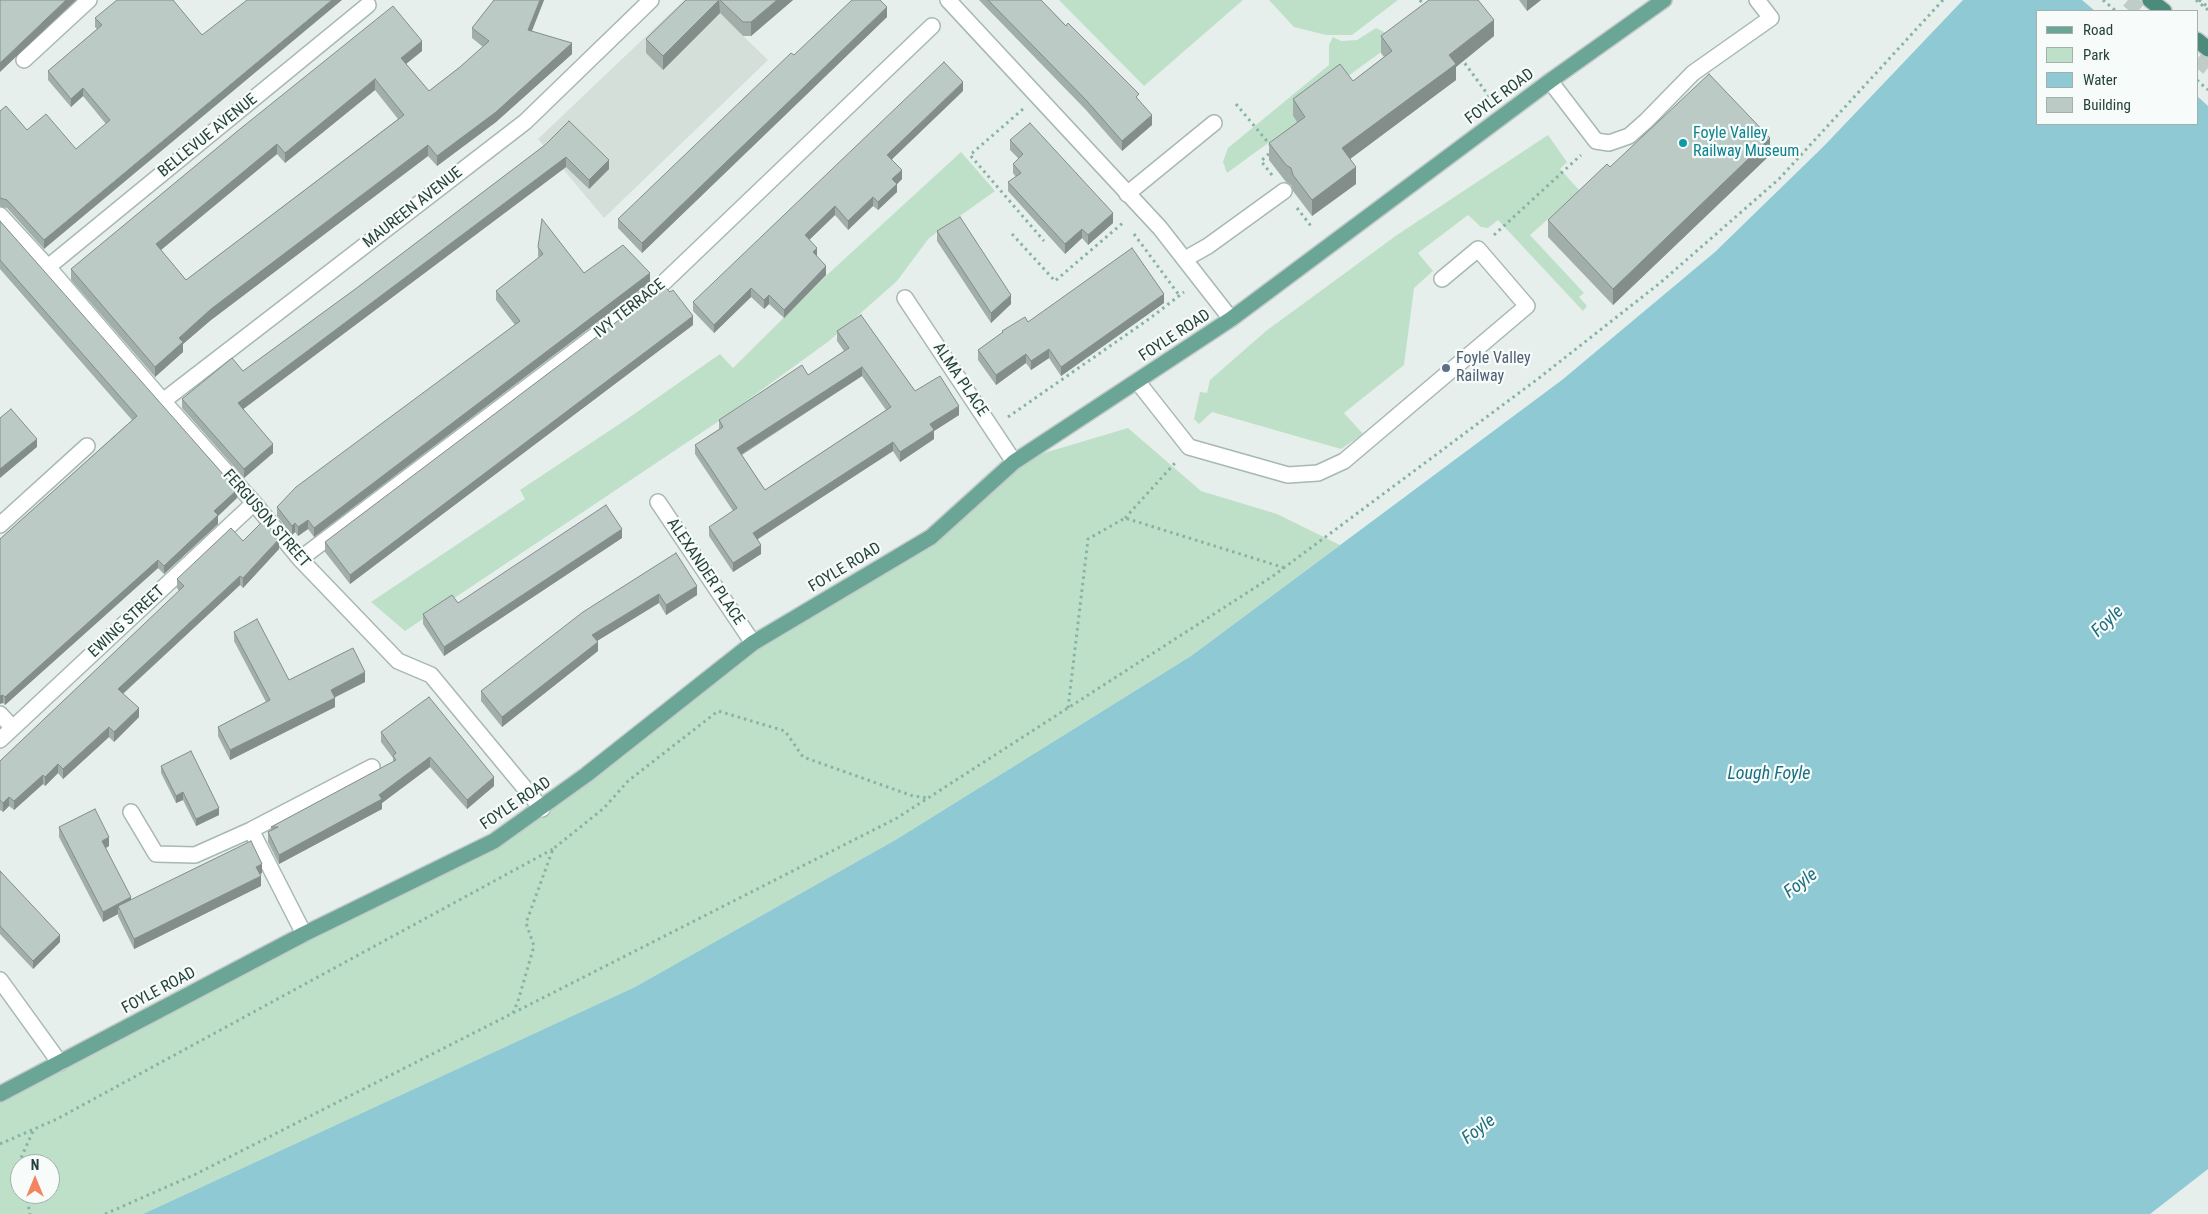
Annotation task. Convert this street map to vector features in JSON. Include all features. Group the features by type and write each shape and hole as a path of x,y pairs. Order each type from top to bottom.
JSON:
{"highway":[{"path":"2150,0 2163,10"},
{"path":"2198,41 2208,49"}],"main road":[{"name":"FOYLE ROAD","path":"0,1094 304,934 494,841 542,809 753,643 931,537 1014,462 1231,319 1550,81 1664,0"}],"street":[{"path":"24,60 89,0"},
{"name":"MAUREEN AVENUE","path":"162,401 525,122 651,0"},
{"path":"948,0 1141,208 1185,259 1231,319"},
{"path":"1550,81 1596,141 1609,142 1629,136 1693,73 1770,18 1758,0"},
{"name":"BELLEVUE AVENUE","path":"48,267 368,5"},
{"name":"IVY TERRACE","path":"300,558 658,288 932,26"},
{"path":"1127,194 1214,124"},
{"path":"1185,259 1208,246 1284,190"},
{"name":"FERGUSON STREET","path":"0,215 48,267 162,401 254,503 300,558 398,661 432,674 542,809"},
{"path":"1137,381 1189,447 1288,475 1318,473 1344,461 1527,306 1478,249 1442,279"},
{"name":"ALMA PLACE","path":"905,298 1014,462"},
{"path":"0,525 88,446"},
{"name":"ALEXANDER PLACE","path":"658,502 753,643"},
{"name":"EWING STREET","path":"0,740 254,503"},
{"path":"0,714 14,728"},
{"path":"131,812 156,854 195,855 251,830 372,766"},
{"path":"251,830 304,934"},
{"path":"0,980 60,1063"}],"path":[{"path":"1420,0 1429,13"},
{"path":"105,1214 196,1174 897,818 1285,568 1539,378 1667,276 1779,179 1943,0"},
{"path":"2103,0 2115,10"},
{"path":"2198,0 2208,9"},
{"path":"1460,56 1504,116"},
{"path":"2198,81 2208,90"},
{"path":"1037,98 970,155 1044,241"},
{"path":"1236,104 1274,149 1261,161 1311,226"},
{"path":"1478,249 1596,141"},
{"path":"1012,234 1055,281 1141,208"},
{"path":"1125,221 1179,295"},
{"path":"992,427 1141,324 1189,288"},
{"path":"1068,708 1088,539 1125,518 1189,447"},
{"path":"1125,518 1285,568"},
{"path":"0,1144 66,1114 553,850 604,808 628,781 718,711 785,731 803,757 913,796 928,798"},
{"path":"512,1014 518,1001 534,946 526,923 553,850"},
{"path":"23,1154 34,1129"}],"shaded area":[{"path":"684,0 706,0 768,60 604,218 538,139"}],"green space":[{"path":"1059,0 1243,0 1144,86"},
{"path":"1269,0 1398,0 1352,35 1326,35 1294,27"},
{"path":"1376,28 1386,33 1395,42 1293,116 1297,122 1227,173 1223,162 1228,148 1329,65 1329,45 1333,37 1341,41 1357,40"},
{"path":"1548,135 1567,162 1560,169 1580,191 1530,235 1584,293 1579,297 1587,306 1583,311 1498,220 1488,228 1481,227 1468,215 1418,253 1433,271 1414,288 1404,365 1344,413 1363,434 1341,449 1212,412 1199,424 1194,419 1200,392 1207,393 1210,380 1266,331 1397,235"},
{"path":"961,152 995,191 929,238 897,281 829,341 716,423 405,631 371,602 525,499 520,490 720,354 733,368 827,275"},
{"path":"1128,428 1201,491 1277,514 1340,545 1191,656 897,839 635,987 143,1214 0,1214 0,1094 494,841 753,643 931,537 1014,462"}],"water":[{"name":"Lough Foyle","path":"1963,0 2208,0 2208,1169 2150,1214 143,1214 635,987 897,839 1191,656 1562,380 1715,252 1824,146"}],"pier":[{"path":"2082,0 2208,0 2208,106 2198,97 2198,10 2094,10"}],"building":[{"path":"0,0 66,0 0,63"},
{"path":"117,0 173,0 202,35 247,0 332,0 44,240 7,200 0,198 0,111 6,106 27,130 46,114 76,149 110,120 83,88 71,99 48,71 102,25 95,18"},
{"path":"494,0 540,0 528,30 572,43 496,112 437,156 428,145 211,309 179,338 183,342 155,367 71,269 240,129 393,6 422,41 401,58 429,91 489,41 472,28","holes":["375,79 404,115 186,280 156,244 277,144 285,153"]},
{"path":"686,0 719,0 663,56 646,39"},
{"path":"720,0 777,0 751,22 743,22"},
{"path":"852,0 880,0 887,7 642,243 618,219 791,53 794,55"},
{"path":"988,0 1041,0 1066,26 1068,23 1139,94 1136,97 1152,115 1122,141 1086,100"},
{"path":"1429,0 1478,0 1494,20 1449,55 1456,64 1342,148 1356,167 1312,200 1293,175 1291,168 1286,165 1269,143 1305,117 1293,99 1340,64 1353,81 1392,51 1381,36"},
{"path":"944,62 963,82 887,155 902,170 892,179 897,184 878,202 873,197 848,221 835,206 805,235 817,248 813,252 826,266 784,310 769,295 764,300 751,288 714,325 693,302"},
{"path":"1709,74 1770,138 1613,289 1548,220 1607,164 1610,167"},
{"path":"569,121 609,160 589,180 566,157 238,403 273,444 244,469 182,399 232,358 243,371 354,290 545,145"},
{"path":"1030,123 1113,213 1088,235 1082,229 1065,244 1008,182 1021,173 1013,164 1023,154 1010,140"},
{"path":"960,217 1011,295 991,313 937,231"},
{"path":"542,219 584,273 623,245 650,273 314,528 308,520 298,527 295,523 292,526 277,507 296,487 520,321 496,291 543,254 538,247"},
{"path":"0,221 237,490 214,511 218,515 164,566 158,560 5,697 3,695 0,696 0,539 137,416 0,260"},
{"path":"1132,248 1164,294 1061,367 1049,349 1031,361 1026,354 996,375 978,350 1002,331 1025,317 1028,322"},
{"path":"664,286 670,292 673,290 693,316 350,575 325,542"},
{"path":"861,315 915,391 940,376 959,406 930,424 934,430 900,452 893,442 753,533 761,545 733,563 709,527 737,508 695,445 723,427 719,420 802,365 808,375 849,348 837,331","holes":["862,367 891,407 765,490 737,448"]},
{"path":"11,409 37,439 0,469 0,418"},
{"path":"606,505 622,529 444,647 423,614 452,595 458,603"},
{"path":"264,520 279,539 243,578 240,576 118,689 139,708 114,732 109,727 63,769 58,764 45,777 43,775 14,801 9,797 3,803 0,800 0,761 184,586 177,579 231,528 243,541"},
{"path":"676,553 697,586 666,605 659,594 592,635 598,642 502,717 481,691 583,612"},
{"path":"257,619 289,680 353,648 365,672 331,690 335,698 230,750 218,727 270,700 234,632"},
{"path":"429,697 494,777 467,800 430,757 379,795 382,799 279,855 268,832 278,827 271,827 396,760 393,756 396,753 381,732"},
{"path":"191,751 219,808 196,819 183,792 176,796 161,766"},
{"path":"95,809 109,837 102,841 131,897 103,912 59,827"},
{"path":"251,841 262,864 256,867 261,876 134,939 118,906"},
{"path":"0,871 60,935 33,961 0,926"}],"tunnel":[{"path":"2128,0 2140,10"},
{"path":"2198,60 2208,68"}],"place":[{"name":"Foyle Valley Railway Museum","path":"1683,143"},
{"name":"Foyle Valley Railway","path":"1446,368"}],"water label":[{"name":"Foyle","path":"2108,622"},
{"name":"Foyle","path":"1801,884"},
{"name":"Foyle","path":"1479,1130"}]}
